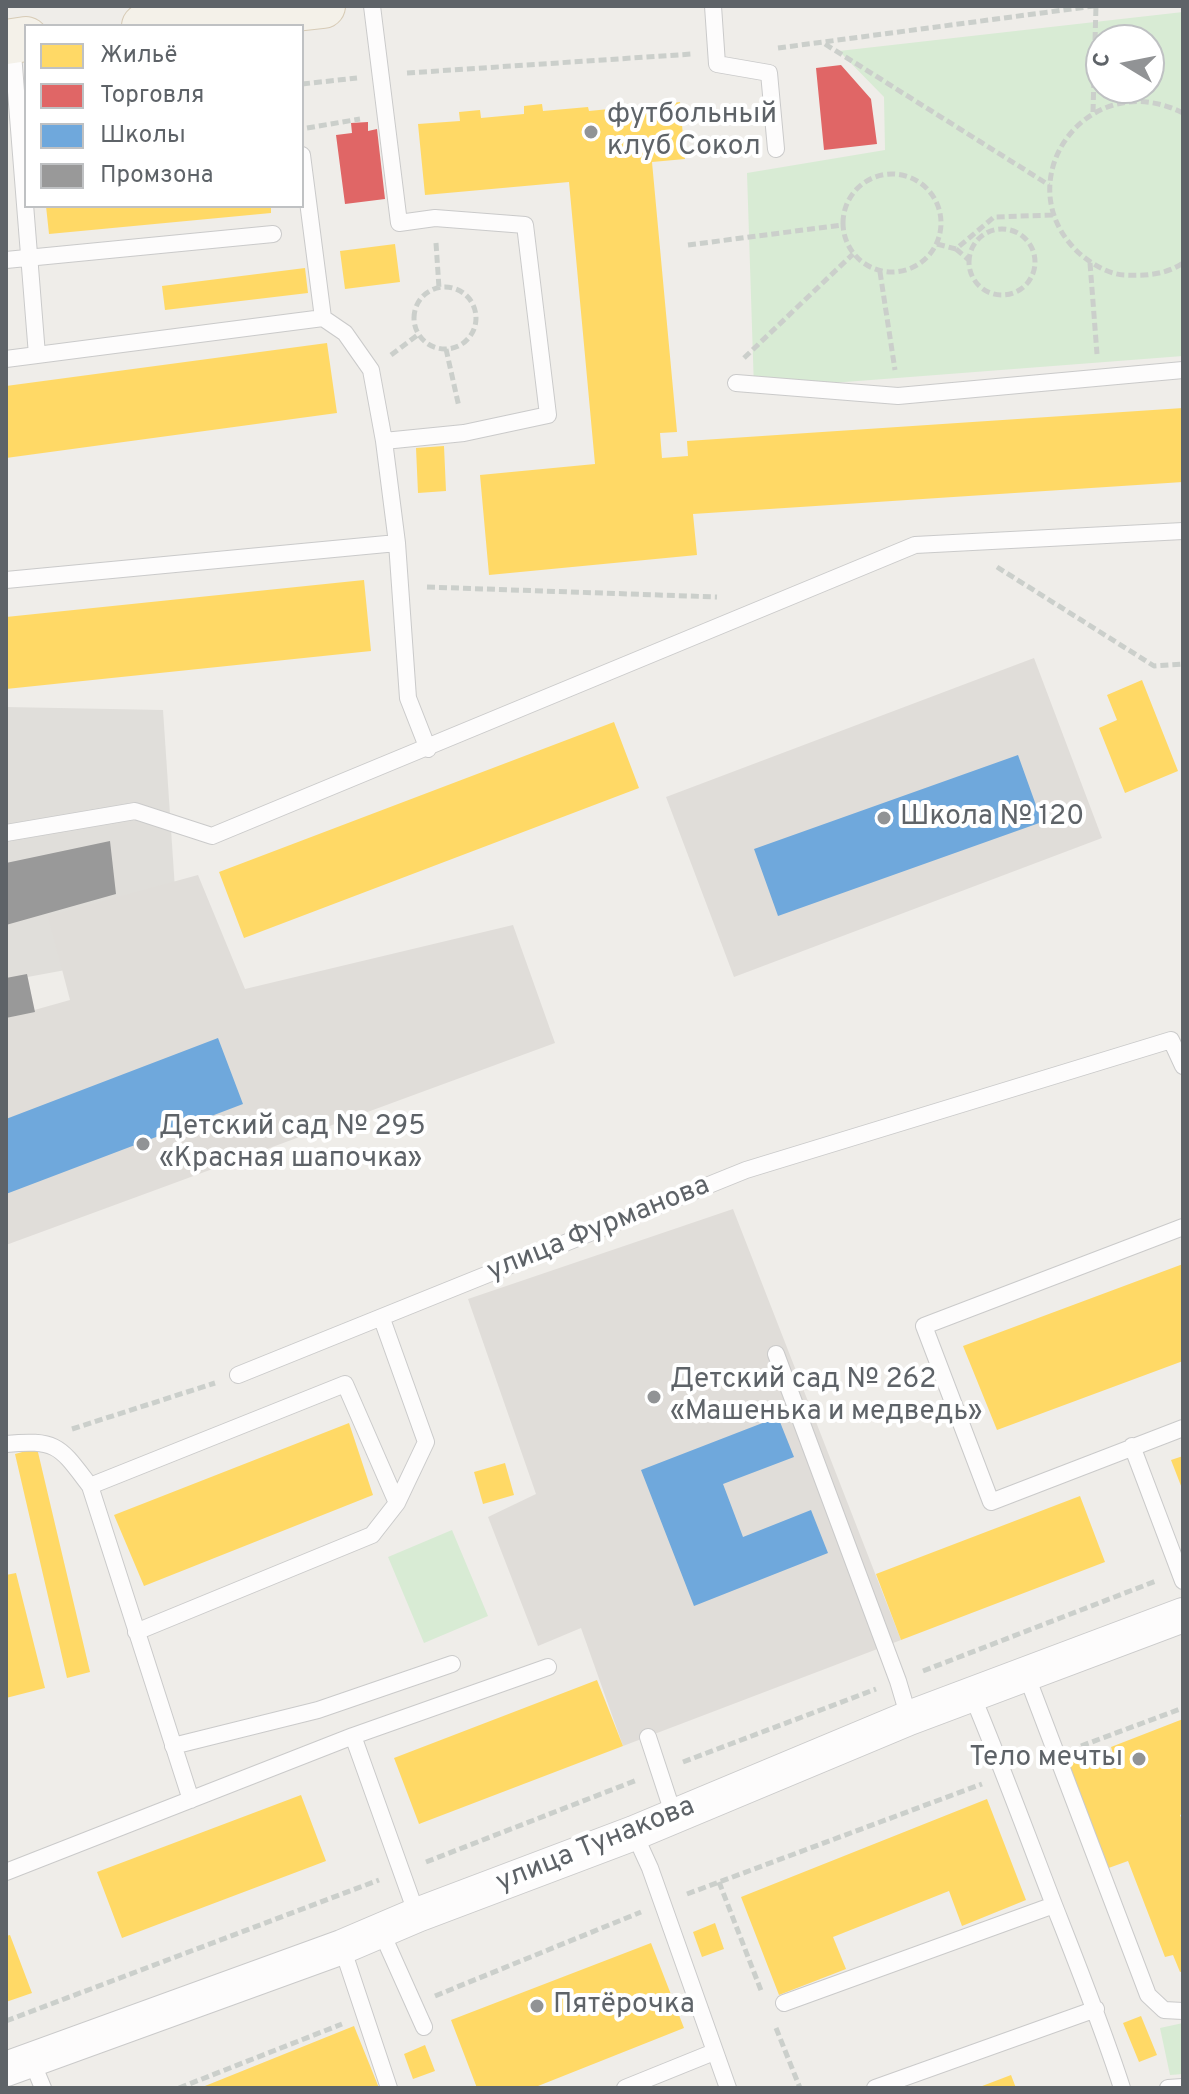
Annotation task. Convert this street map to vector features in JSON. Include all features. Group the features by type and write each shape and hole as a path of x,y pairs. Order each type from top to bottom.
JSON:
{"main road":[{"path":"181,24 274,19 323,6"}],"street":[{"name":"улица Тунакова","path":"27,2072 417,1915 634,1833 909,1718 1183,1615"}],"lane":[{"path":"372,6 399,223 435,218 525,225 548,415 464,433 384,441"},
{"path":"713,6 717,70 769,73 776,149"},
{"path":"15,41 24,180"},
{"path":"304,171 323,318"},
{"path":"26,208 37,355"},
{"path":"6,260 273,234"},
{"path":"6,359 323,318 345,333 371,370 397,543 408,698 428,749"},
{"path":"736,375 898,396 1183,370"},
{"path":"6,833 135,811 212,836 915,545 1183,531"},
{"path":"6,580 397,543"},
{"name":"улица Фурманова","path":"238,1375 746,1170 1171,1040 1183,1066"},
{"path":"1183,1227 924,1326 991,1502 1183,1428"},
{"path":"136,1632 372,1535 397,1503 426,1442 382,1319"},
{"path":"776,1354 909,1718"},
{"path":"90,1486 345,1384 397,1503"},
{"path":"6,1444 35,1441 64,1451 90,1486 191,1800"},
{"path":"1132,1446 1182,1577"},
{"path":"173,1746 318,1710 452,1664"},
{"path":"6,1872 353,1736 548,1667"},
{"path":"1026,1674 1148,1995 1164,2010 1183,2011"},
{"path":"972,1695 1096,2009 1122,2088"},
{"path":"353,1736 417,1915"},
{"path":"648,1737 674,1816"},
{"path":"634,1833 663,1903 728,2088"},
{"path":"784,2003 1054,1905"},
{"path":"381,1931 424,2027"},
{"path":"342,1947 389,2088"},
{"path":"875,2088 1096,2009"},
{"path":"625,2088 714,2052"},
{"path":"1168,2088 1183,2087"}],"path":[{"path":"1093,112 1096,6"},
{"path":"824,44 1049,185"},
{"path":"1183,113 1166,104 1141,100 1116,103 1093,112 1071,131 1056,156 1049,185 1054,215 1068,242 1090,263 1117,274 1146,276 1174,269 1183,263"},
{"path":"890,173 907,175 921,182 933,194 940,210 941,227 937,244 928,258 914,268 897,273 880,272 865,265 845,241 842,225 850,195 861,183 890,173"},
{"path":"956,249 994,217 1054,215"},
{"path":"435,218 439,288"},
{"path":"688,245 842,225"},
{"path":"937,244 956,249 970,261 976,282 984,289 1004,295 1023,287 1030,279 1035,258 1026,239 1008,229 997,229 978,240 970,261"},
{"path":"736,375 853,254"},
{"path":"1090,263 1098,378"},
{"path":"880,272 898,396"},
{"path":"439,288 459,291 467,296 476,315 476,325 465,342 446,349 430,345 415,325 417,306 422,298 439,288"},
{"path":"371,370 419,334"},
{"path":"446,349 464,433"},
{"path":"958,542 1154,666 1183,664"},
{"path":"400,586 724,597"},
{"path":"35,1441 238,1375"},
{"path":"6,2021 898,1681 1182,1577"},
{"path":"719,1882 763,1995"},
{"path":"774,2022 800,2088"}],"shaded area":[{"name":"Школа № 120","path":"1034,658 1102,838 734,977 666,797"},
{"path":"6,707 163,710 179,949 6,981"},
{"name":"Детский сад № 295 «Красная шапочка»","path":"198,875 245,989 513,925 555,1043 6,1245 6,1018 70,1000 48,916"},
{"name":"Детский сад № 262 «Машенька и медведь»","path":"733,1209 901,1640 623,1746 581,1628 538,1646 488,1517 536,1494 468,1299"}],"green space":[{"path":"1183,12 1183,356 754,389 747,173 885,150 884,97 839,51"},
{"path":"452,1530 488,1616 424,1643 388,1557"},
{"path":"1183,2023 1183,2074 1170,2075 1160,2028"}],"building: Жильё":[{"path":"680,102 685,159 652,162 677,432 660,433 662,458 688,456 687,441 1183,408 1183,482 693,514 697,555 489,575 480,475 595,464 569,182 425,195 418,124 460,121 459,112 480,110 481,118 524,114 524,106 542,104 543,111 588,107 589,111"},
{"path":"46,208 271,208 271,213 49,234"},
{"path":"395,244 400,282 345,289 340,251"},
{"path":"305,268 308,293 165,310 162,286"},
{"path":"327,343 337,413 6,458 6,386"},
{"path":"444,446 446,491 418,493 416,448"},
{"path":"364,580 371,651 6,689 6,617"},
{"path":"1142,680 1178,771 1125,793 1099,728 1117,720 1107,695"},
{"path":"614,722 639,788 244,938 219,872"},
{"path":"1183,1264 1183,1361 997,1430 963,1346"},
{"path":"349,1423 373,1495 144,1586 114,1515"},
{"path":"37,1448 90,1672 67,1678 15,1454"},
{"path":"1183,1456 1183,1491 1171,1460"},
{"path":"505,1463 514,1495 483,1504 474,1472"},
{"path":"1080,1496 1105,1562 901,1640 876,1574"},
{"path":"16,1573 45,1688 6,1698 6,1575"},
{"path":"597,1680 623,1746 419,1824 394,1758"},
{"path":"1183,1719 1183,1814 1180,1815 1183,1822 1183,1971 1180,1972 1173,1955 1165,1957 1128,1861 1103,1870 1060,1760 1101,1747 1106,1760 1114,1757 1111,1747"},
{"path":"301,1795 326,1861 122,1938 97,1872"},
{"path":"987,1799 1026,1900 962,1926 949,1891 833,1937 846,1969 779,1995 741,1897"},
{"path":"715,1923 724,1949 702,1957 693,1932"},
{"path":"10,1935 32,1993 6,2002 6,1936"},
{"path":"651,1943 684,2028 533,2088 477,2088 451,2020"},
{"path":"1141,2016 1157,2055 1139,2062 1123,2023"},
{"path":"354,2026 379,2088 200,2088"},
{"path":"425,2045 435,2071 413,2079 404,2054"},
{"path":"1011,2075 1016,2088 977,2088"}],"building: Торговля":[{"path":"841,65 871,99 877,144 824,150 816,68"},
{"path":"368,122 368,131 377,129 385,199 345,204 336,135 352,133 351,123"}],"building: Школы":[{"path":"1018,755 1042,822 778,916 754,849"},
{"path":"218,1038 243,1104 6,1194 6,1119"},
{"path":"778,1417 794,1457 723,1484 743,1537 811,1510 828,1553 694,1606 641,1470"}],"building: Промзона":[{"path":"110,841 116,894 6,925 6,863"},
{"path":"27,974 35,1012 6,1018 6,978"}],"place":[{"name":"футбольный клуб Сокол","path":"591,132"},
{"name":"Школа № 120","path":"884,818"},
{"name":"Детский сад № 295 «Красная шапочка»","path":"143,1144"},
{"name":"Детский сад № 262 «Машенька и медведь»","path":"654,1397"},
{"name":"Тело мечты","path":"1139,1759"},
{"name":"Пятёрочка","path":"537,2006"}]}
